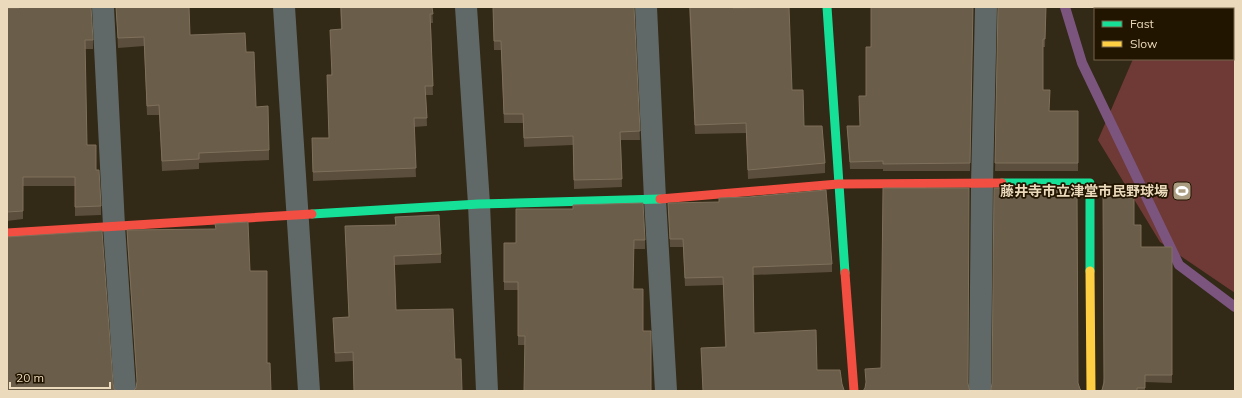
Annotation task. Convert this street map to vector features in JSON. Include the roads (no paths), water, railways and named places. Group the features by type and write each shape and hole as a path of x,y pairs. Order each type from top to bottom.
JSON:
{"street":[{"path":"103,7 114,226 125,391"},
{"path":"284,7 309,391"},
{"path":"466,7 479,204 487,391"},
{"path":"646,7 666,391"},
{"path":"827,7 838,184 854,391"},
{"path":"980,391 982,184 986,7"},
{"path":"7,232 479,204 655,199 838,184 1090,183 1091,391"}],"waterway":[{"path":"1065,7 1082,63 1179,265 1235,307"}],"place":[{"name":"藤井寺市立津堂市民野球場","path":"1182,191"}]}
